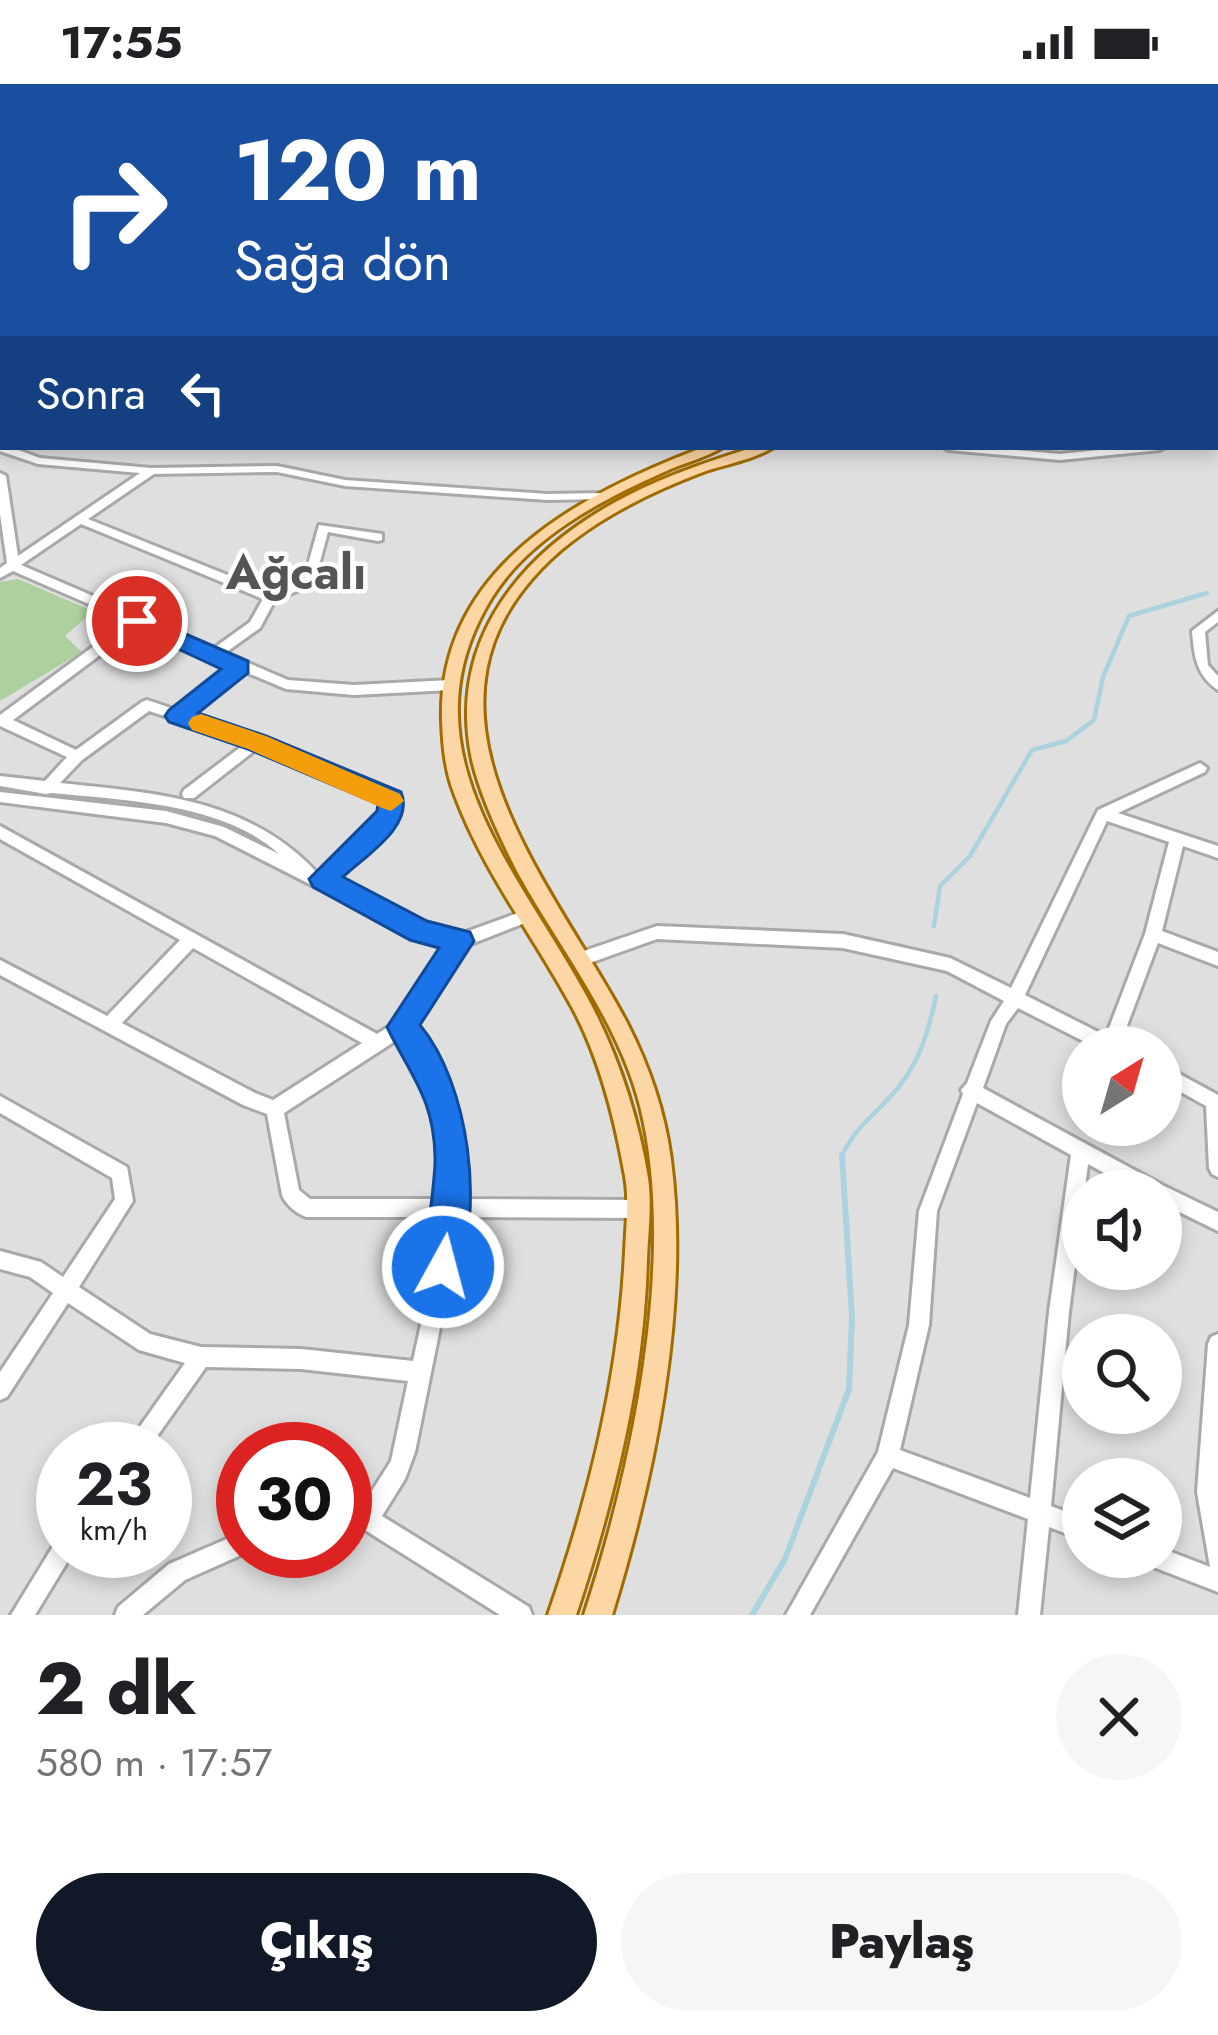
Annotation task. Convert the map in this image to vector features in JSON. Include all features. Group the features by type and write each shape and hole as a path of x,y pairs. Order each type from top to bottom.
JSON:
{"main road":[{"path":"562,1615 580,1564 613,1426 637,1285 637,1174 597,1038 470,809 452,754 451,686 464,635 496,576 548,529 604,496 709,450"},
{"path":"598,1615 648,1417 666,1226 651,1108 620,1026 508,836 479,768 472,709 476,666 502,607 542,558 602,514 648,488 758,450"}],"street":[{"path":"8,450 38,461 151,471 277,469 345,484 547,497 604,496"},
{"path":"979,450 1060,458 1133,450"},
{"path":"7,570 151,471"},
{"path":"0,476 7,570"},
{"path":"83,521 270,597"},
{"path":"213,655 255,626 270,597 310,581 323,528 378,537"},
{"path":"7,570 286,684 354,690 451,686"},
{"path":"1218,615 1198,631 1202,666 1218,685"},
{"path":"77,756 1,721 137,621"},
{"path":"178,716 239,667"},
{"path":"46,788 77,756 147,705 257,742 391,799 391,815 315,876"},
{"path":"189,794 257,742"},
{"path":"797,1615 888,1456 919,1325 928,1211 999,1021 1014,1000 1103,814 1200,768"},
{"path":"0,781 195,809 232,821 290,851 315,876"},
{"path":"0,797 166,817 219,831 420,932 460,941 529,915"},
{"path":"1103,814 1218,852"},
{"path":"0,832 377,1043"},
{"path":"1118,1026 1153,934 1178,837"},
{"path":"584,958 657,932 843,940 950,965 1067,1026"},
{"path":"1153,934 1218,958"},
{"path":"110,1024 191,939"},
{"path":"275,1109 402,1027 460,941"},
{"path":"0,967 275,1109"},
{"path":"372,1499 400,1463 451,1209 452,1153 445,1110 418,1045 402,1027"},
{"path":"1182,1083 1216,1101 1218,1168"},
{"path":"970,1090 1113,1170"},
{"path":"0,1104 121,1173 124,1201 0,1390"},
{"path":"275,1109 291,1195 306,1208 637,1209"},
{"path":"1029,1615 1080,1154"},
{"path":"1182,1204 1218,1222"},
{"path":"0,1260 34,1269 146,1343 202,1357 301,1359 420,1372"},
{"path":"1218,1344 1213,1494 1218,1559"},
{"path":"155,1422 202,1357"},
{"path":"888,1456 1062,1520"},
{"path":"372,1528 521,1615"},
{"path":"126,1615 177,1572 216,1555"},
{"path":"1182,1567 1218,1581"},
{"path":"22,1615 46,1578"}],"shaded area":[{"path":"0,450 1218,450 1218,1615 0,1615"}],"green space":[{"path":"18,579 93,611 65,636 82,652 0,701 0,582"}],"waterway":[{"path":"934,926 940,886 970,856 1032,750 1066,741 1094,720 1103,677 1129,616 1207,593"},
{"path":"842,1156 914,1064 936,996"},
{"path":"752,1615 785,1559 849,1389 852,1317 842,1156"}],"slow traffic":[{"path":"201,723 257,742 391,801"}],"district":[{"name":"Ağcalı","path":"296,572"}],"route":[{"path":"137,621 239,667 178,716 257,742 391,799 391,815 322,879 420,932 460,941 402,1027 418,1045 445,1110 452,1153 443,1267"}]}
